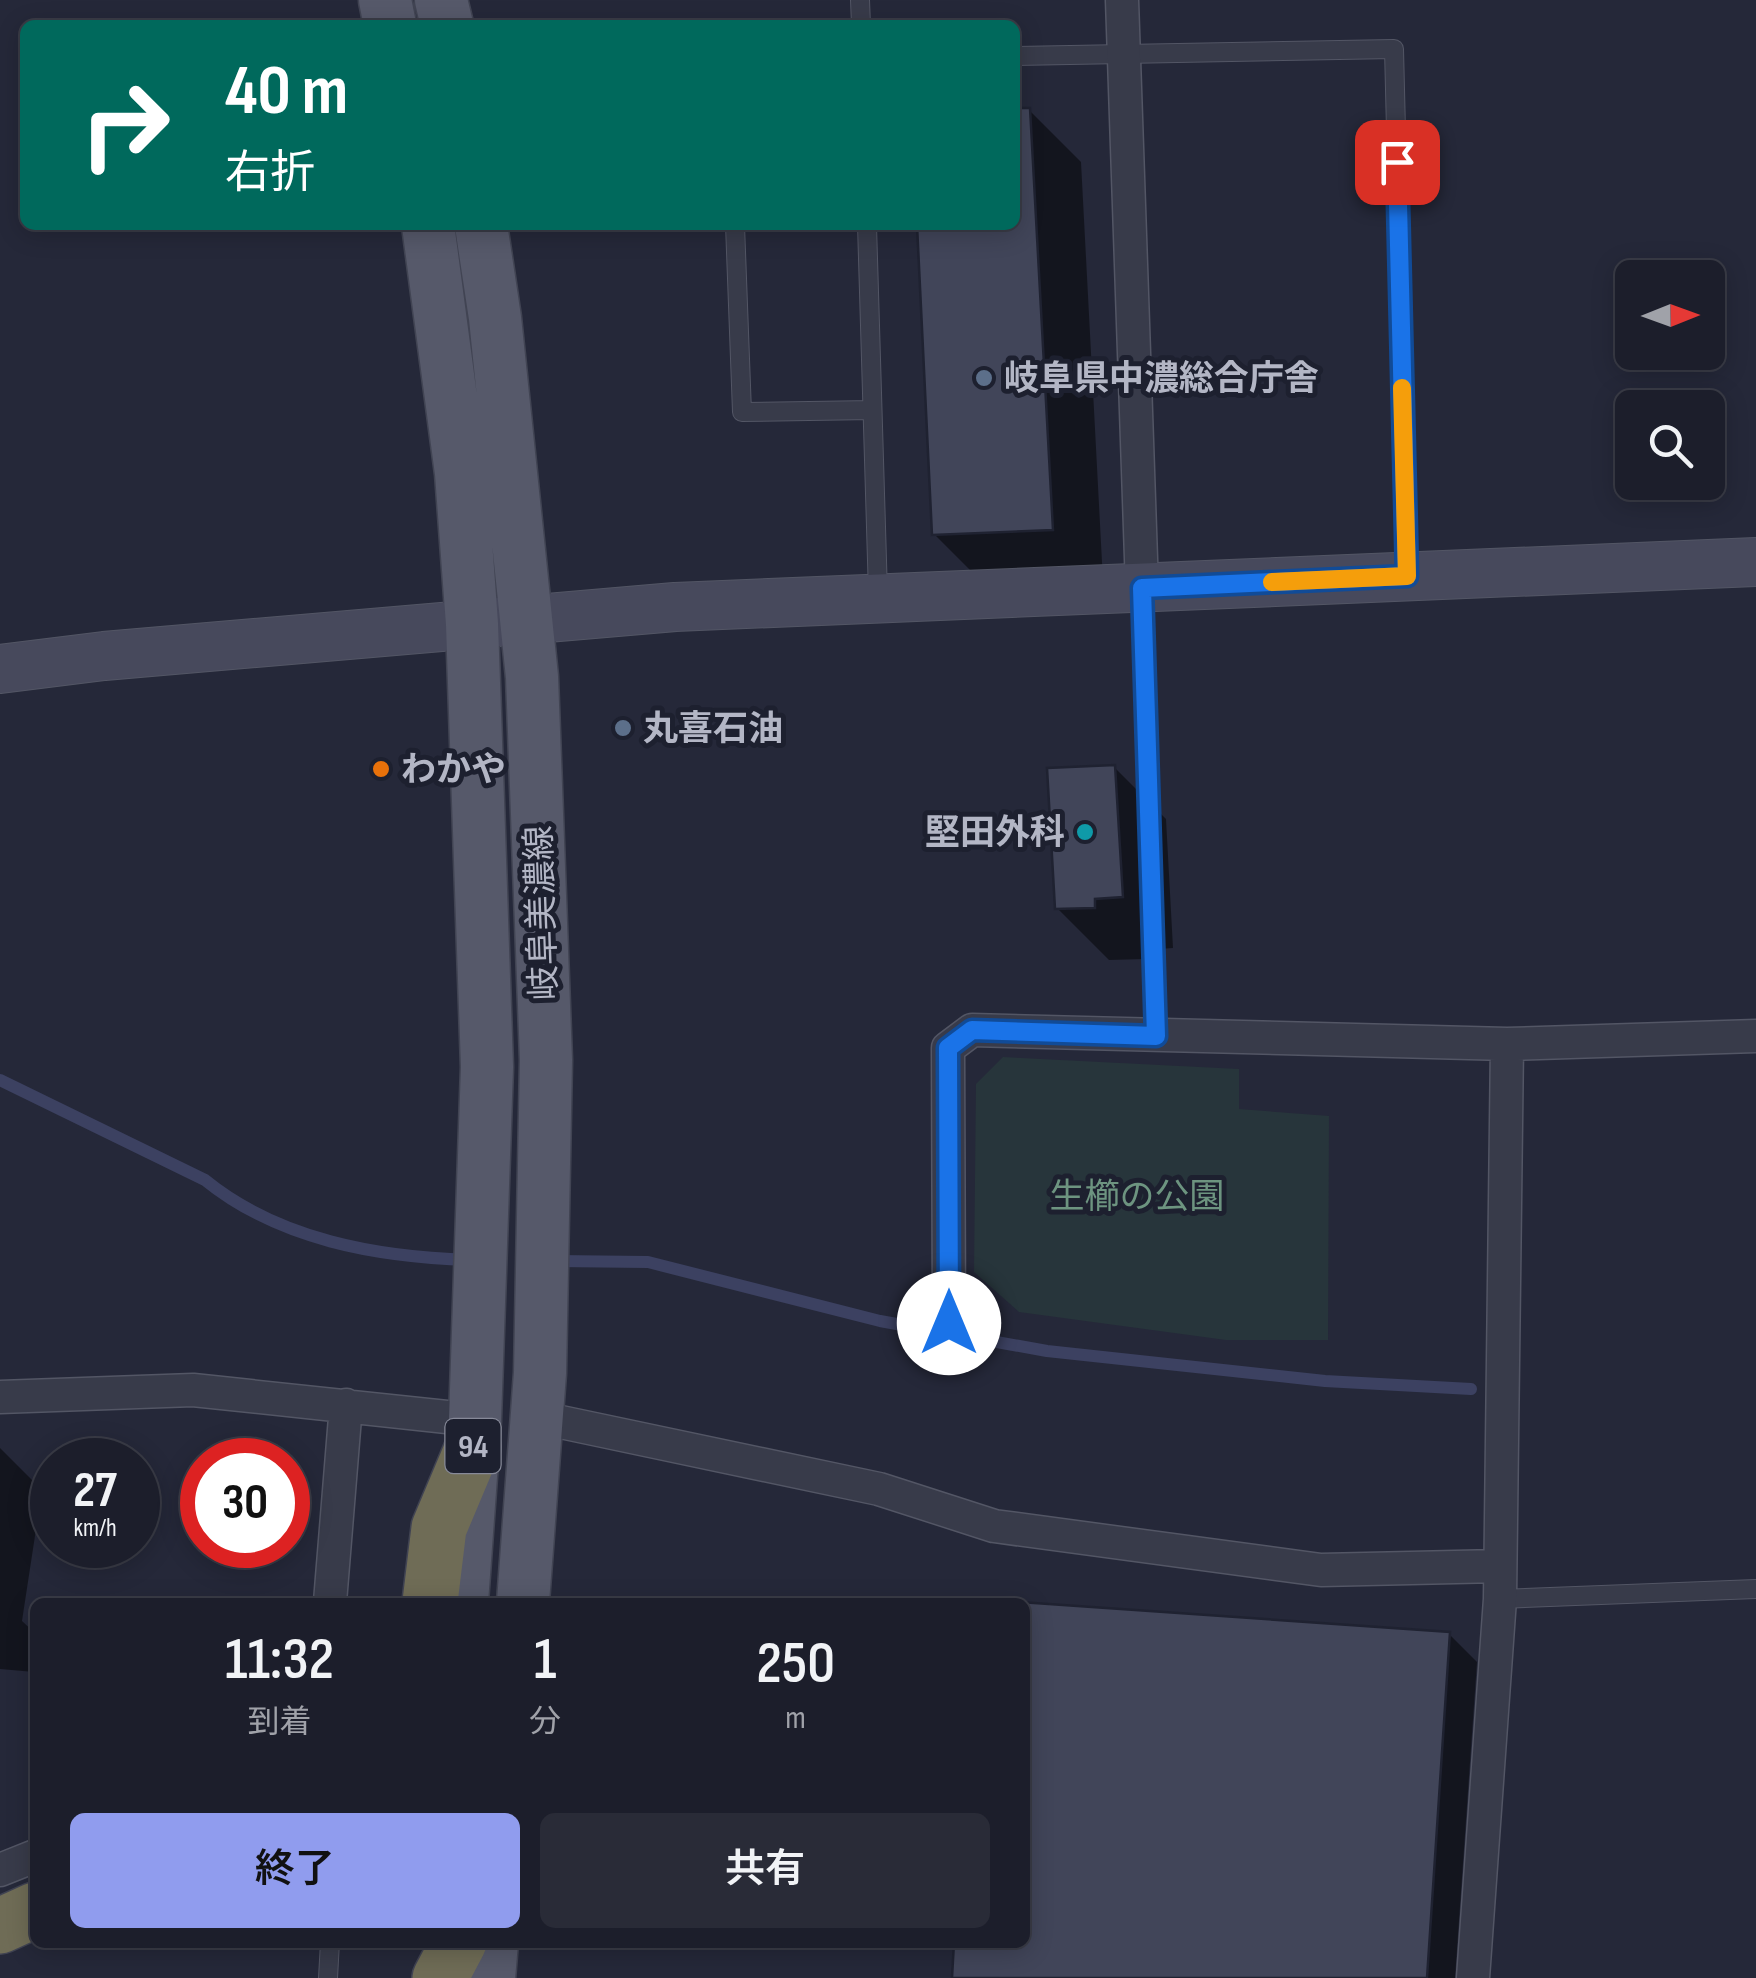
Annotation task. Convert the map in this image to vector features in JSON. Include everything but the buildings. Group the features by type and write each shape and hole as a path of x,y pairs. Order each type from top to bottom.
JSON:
{"highway":[{"path":"431,1598 440,1528 474,1434"},
{"path":"0,1926 30,1912"},
{"path":"427,1948 436,1978"},
{"path":"436,1978 455,1948"}],"main road":[{"name":"岐阜美濃線","path":"429,230 461,474 472,624 487,1067 474,1434 462,1598"},
{"name":"岐阜美濃線","path":"482,230 495,318 532,676 546,1060 537,1417 523,1598"},
{"path":"436,1978 438,1948"},
{"path":"489,1978 492,1948"}],"street":[{"path":"1122,0 1142,588"},
{"path":"0,669 104,656 676,606 1756,562"},
{"path":"949,1323 948,1048 972,1030 1506,1044 1756,1036"},
{"path":"1473,1978 1500,1599 1506,1044"},
{"path":"0,1397 193,1390 346,1405 474,1434"},
{"path":"330,1598 346,1405"},
{"path":"537,1417 879,1489 994,1526 1321,1570 1500,1566"},
{"path":"0,1870 30,1858"}],"lane":[{"path":"1020,56 1394,48 1407,576"},
{"path":"735,230 742,412 872,410"},
{"path":"866,230 878,598"},
{"path":"1142,588 1156,1036"},
{"path":"1500,1599 1756,1589"},
{"path":"328,1978 330,1948"}],"green space":[{"name":"生櫛の公園","path":"1003,1057 1239,1069 1239,1109 1329,1116 1328,1340 1226,1340 1019,1312 974,1272 976,1084"}],"waterway":[{"path":"0,1080 205,1180 234,1201 297,1231 400,1255 470,1260"},
{"path":"555,1261 648,1262 880,1321 1047,1351 1325,1381 1471,1389"}],"slow traffic":[{"path":"1272,582 1407,576 1402,388"}],"place":[{"name":"岐阜県中濃総合庁舎","path":"984,378"},
{"name":"丸喜石油","path":"623,728"},
{"name":"わかや","path":"381,769"},
{"name":"堅田外科","path":"1085,832"}],"route":[{"path":"949,1323 948,1048 972,1030 1156,1036 1142,588 1407,576 1397,162"}]}
